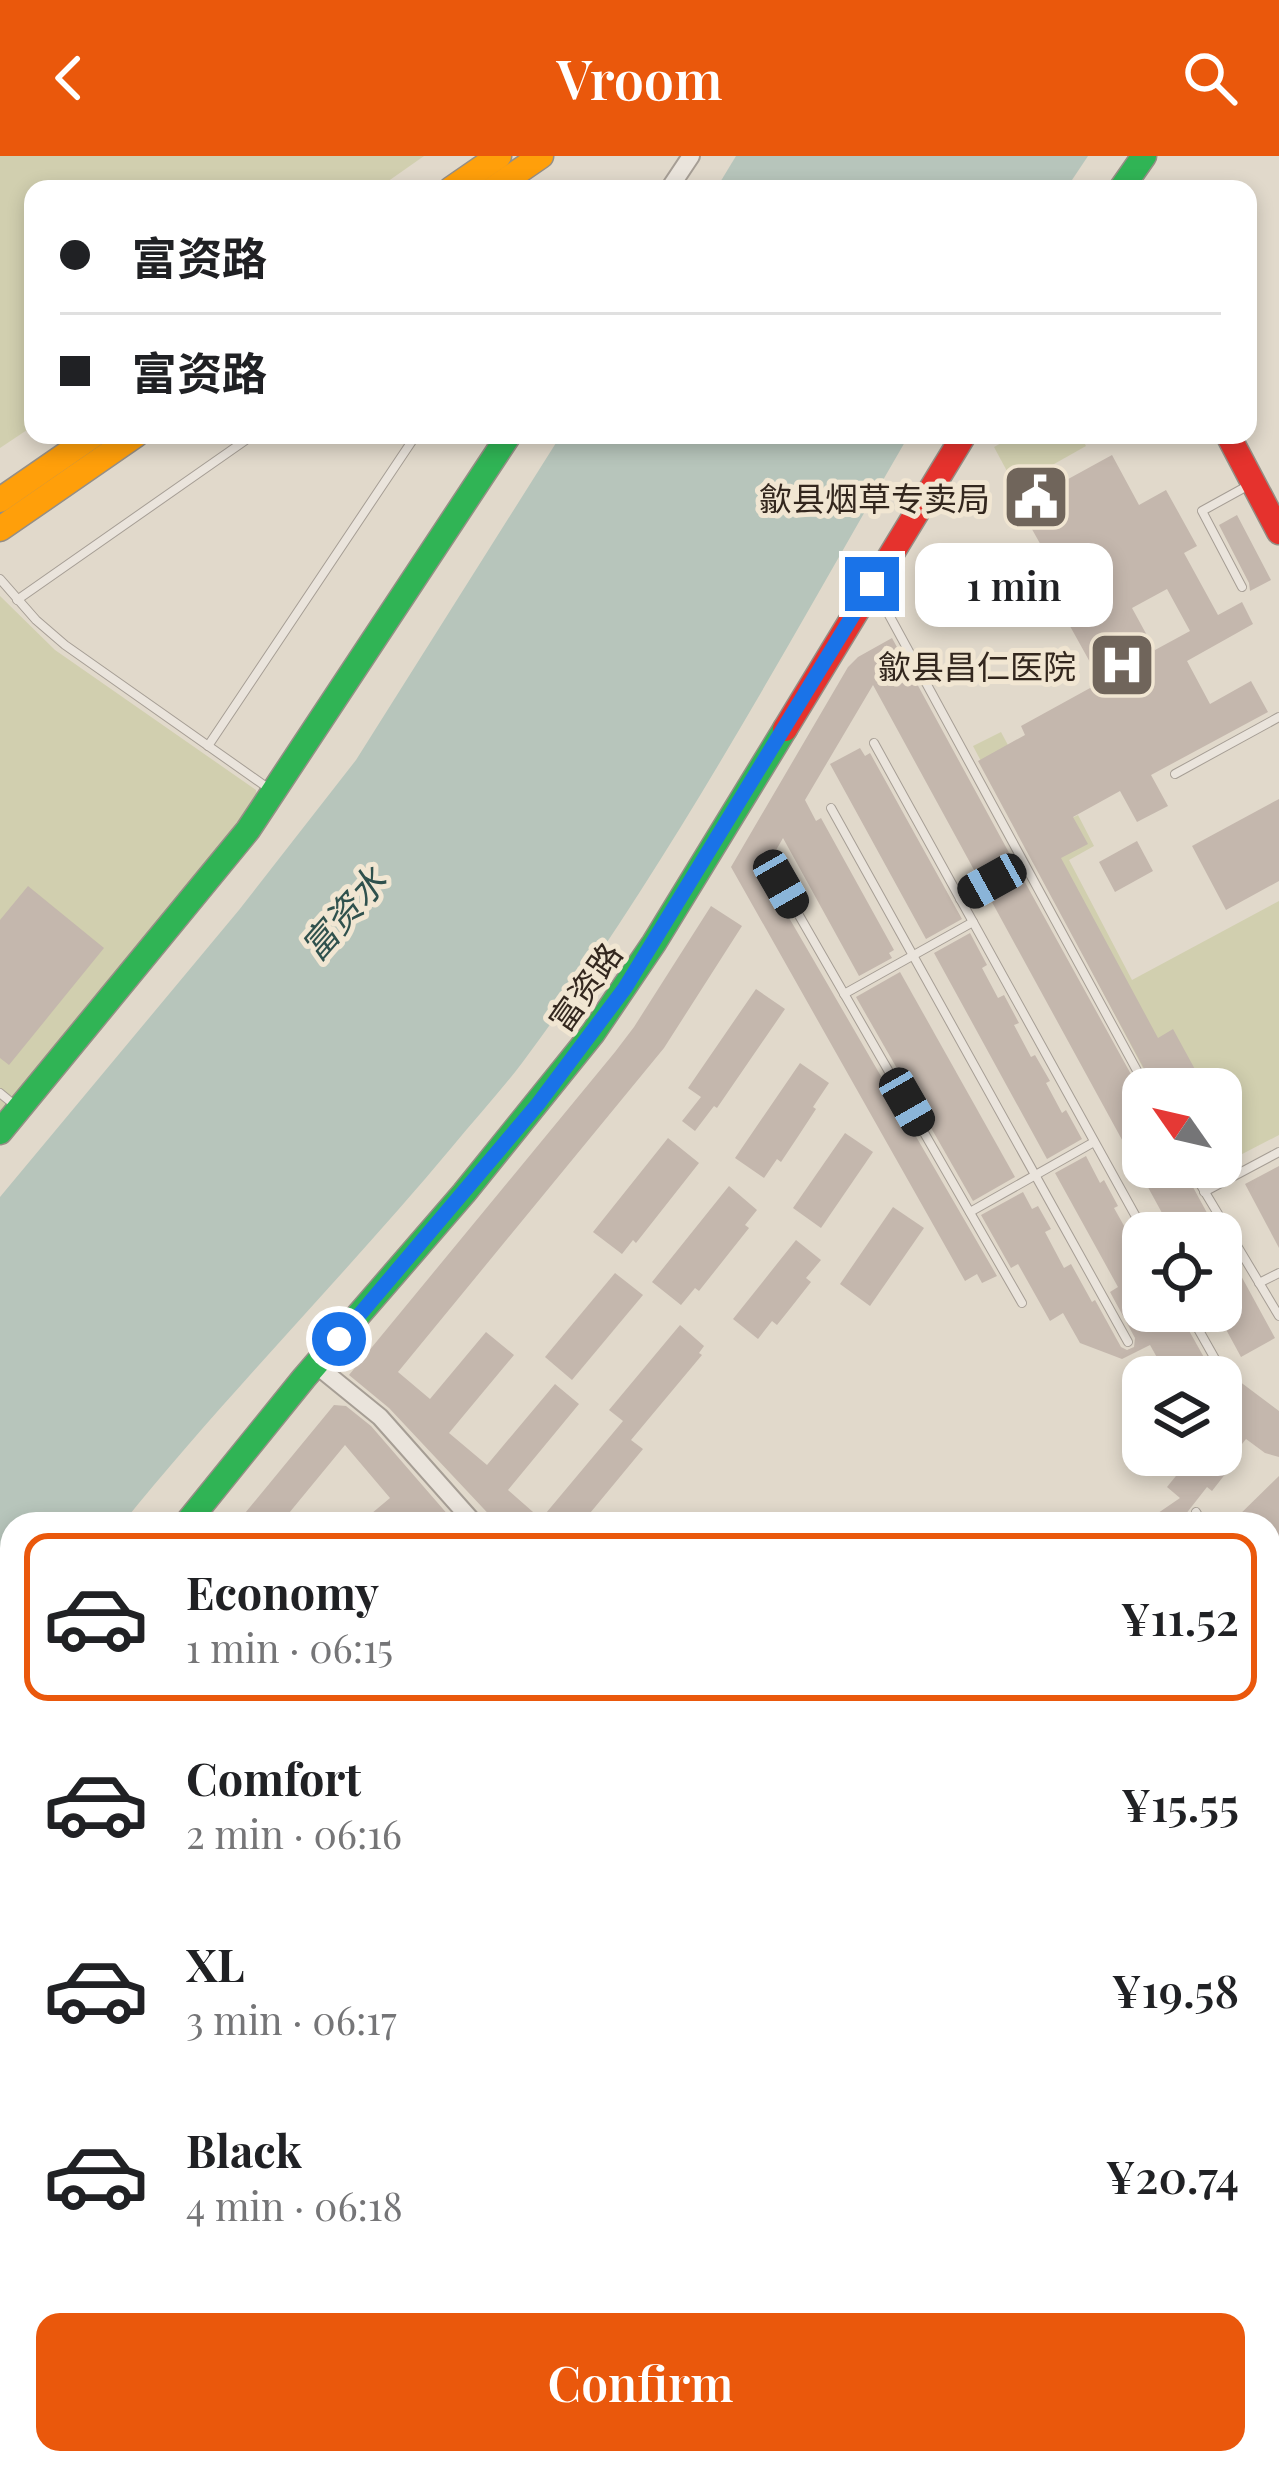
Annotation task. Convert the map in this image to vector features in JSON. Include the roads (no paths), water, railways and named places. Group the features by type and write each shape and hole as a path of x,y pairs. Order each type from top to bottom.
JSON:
{"street":[{"path":"464,180 499,156"},
{"path":"506,180 541,156"},
{"path":"0,500 81,444"},
{"path":"0,529 123,444"},
{"path":"0,1132 10,1101 248,830 503,444"},
{"name":"富资路","path":"196,1512 562,1074 614,1003 958,444"},
{"path":"1233,444 1279,532"},
{"path":"316,1365 380,1417 465,1512"}],"lane":[{"path":"17,600 241,444"},
{"path":"208,746 410,444"},
{"path":"1242,587 1202,511 1253,483"},
{"path":"0,579 64,645 274,792"},
{"path":"872,584 1135,1068"},
{"path":"1174,774 1279,717"},
{"path":"874,743 1133,1212"},
{"path":"831,808 1128,1342"},
{"path":"960,899 1023,863"},
{"path":"781,884 1022,1303"},
{"path":"844,994 973,922"},
{"path":"970,1211 1095,1142"},
{"path":"1204,1192 1279,1152"},
{"path":"1202,1188 1279,1316"},
{"path":"1259,1283 1279,1274"}],"water":[{"path":"736,156 1088,156 1072,180 721,180"},
{"name":"富资水","path":"555,444 904,444 677,834 576,988 505,1084 132,1512 0,1512 0,1197 239,910 356,760"}],"place":[{"name":"歙县烟草专卖局","path":"1036,497"},
{"name":"歙县昌仁医院","path":"1122,665"}]}
